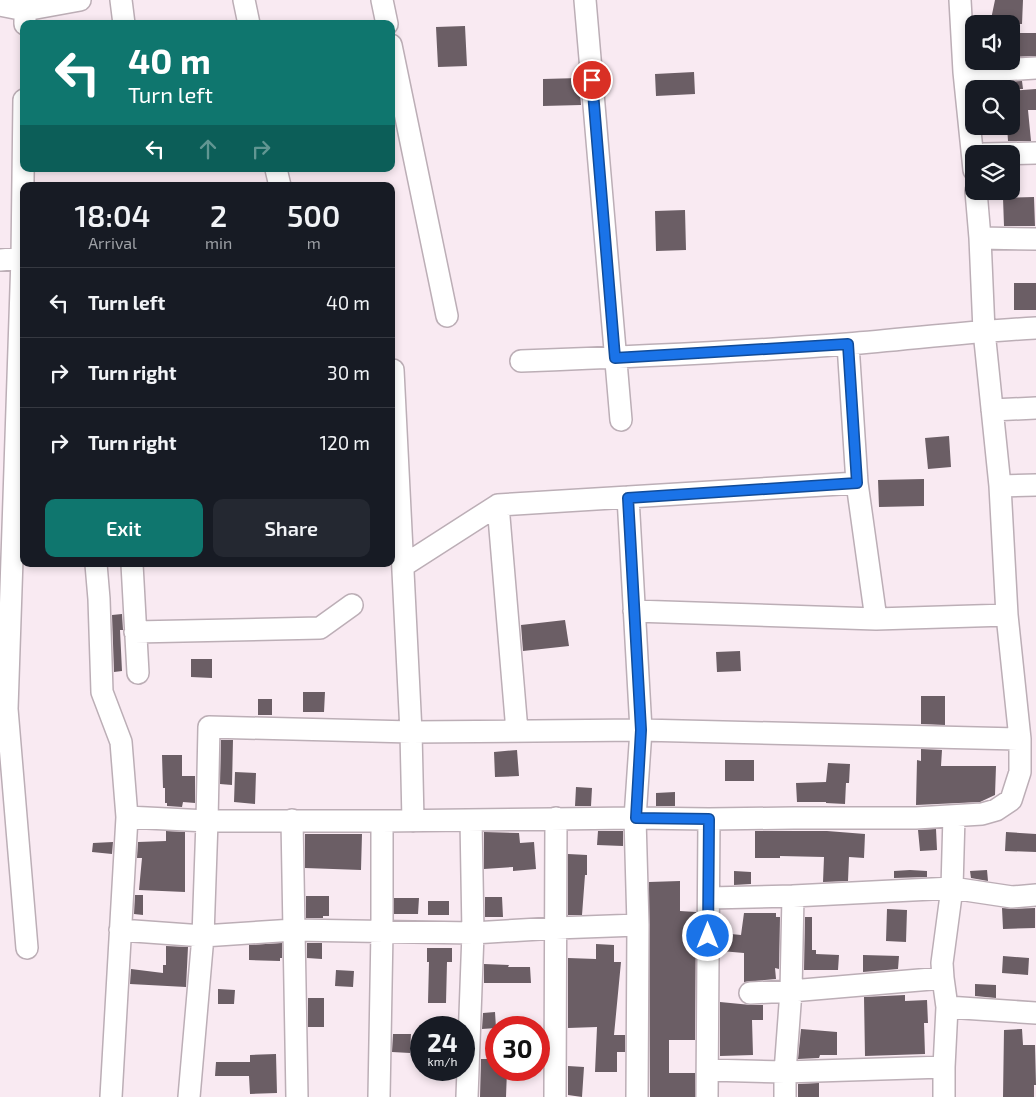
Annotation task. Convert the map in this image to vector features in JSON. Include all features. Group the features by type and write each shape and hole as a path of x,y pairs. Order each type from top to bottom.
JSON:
{"street":[{"path":"0,5 24,11 80,0"},
{"path":"121,0 124,20"},
{"path":"244,0 247,20"},
{"path":"382,0 386,20"},
{"path":"585,0 621,420"},
{"path":"960,0 964,72 974,145"},
{"path":"395,64 447,316"},
{"path":"964,72 1036,68"},
{"path":"1020,154 1036,153"},
{"path":"127,817 207,821 413,821 556,818 916,818 982,814 996,810 1011,800 1028,772 1020,739 1007,615 1000,486 984,331 977,200"},
{"path":"980,238 1036,239"},
{"path":"0,260 20,258"},
{"path":"20,292 6,531 3,709 27,948"},
{"path":"521,361 615,358 848,344 1036,328"},
{"path":"848,344 857,483 876,619"},
{"path":"992,410 1036,408"},
{"path":"395,451 399,558 411,732 413,821"},
{"path":"399,558 498,505 857,483"},
{"path":"1000,486 1036,485"},
{"path":"628,498 641,730 636,818 638,925 637,1097"},
{"path":"498,505 517,731"},
{"path":"96,567 102,692 121,742 127,817 111,1097"},
{"path":"132,567 138,673"},
{"path":"135,632 320,628 352,605"},
{"path":"634,611 876,619 1007,615"},
{"path":"189,1097 203,936 209,727 411,732 641,730 1020,739"},
{"path":"944,1097 947,1007 942,963 952,888 954,816"},
{"path":"555,1097 556,818"},
{"path":"707,1097 709,819"},
{"path":"292,820 297,1097"},
{"path":"468,1097 473,933 471,820"},
{"path":"379,1097 382,821"},
{"path":"709,898 952,888 1012,896 1036,895"},
{"path":"785,1097 791,991 793,896"},
{"path":"120,930 203,936 294,930 473,933 638,925"},
{"path":"750,993 943,978"},
{"path":"947,1007 1036,1013"},
{"path":"708,1070 785,1072 944,1067"}],"building":[{"path":"995,0 1023,0 1022,24 1020,24 1020,15 992,15"},
{"path":"465,26 467,66 438,67 436,27"},
{"path":"1020,33 1036,33 1036,56 1020,57"},
{"path":"694,72 695,94 656,96 655,74"},
{"path":"579,78 581,105 543,106 543,79"},
{"path":"1020,81 1022,81 1023,89 1020,89"},
{"path":"1036,89 1036,110 1028,110 1031,141 1008,141 1008,135 1020,135 1020,90"},
{"path":"1020,197 1034,197 1035,226 1004,226 1003,200 1020,200"},
{"path":"685,210 686,250 656,251 655,211"},
{"path":"1014,283 1036,283 1036,310 1014,310"},
{"path":"949,436 951,467 928,469 925,438"},
{"path":"924,479 924,506 879,507 878,480"},
{"path":"122,614 123,630 120,630 122,671 114,672 112,615"},
{"path":"565,620 569,646 523,651 521,625"},
{"path":"740,651 741,671 717,672 716,652"},
{"path":"191,659 212,659 212,678 191,677"},
{"path":"303,692 325,692 324,712 303,712"},
{"path":"921,696 945,696 945,725 921,724"},
{"path":"258,699 272,699 272,715 258,715"},
{"path":"221,740 233,740 232,785 220,784"},
{"path":"921,749 942,750 941,766 996,766 995,795 980,802 916,805 917,760 921,761"},
{"path":"517,750 519,776 495,777 494,752"},
{"path":"162,755 182,755 182,776 195,776 195,803 183,802 182,807 167,806 167,803 165,803 165,788 163,788"},
{"path":"725,760 754,760 754,781 725,781"},
{"path":"828,763 850,764 849,783 846,783 845,804 797,802 796,783 826,782"},
{"path":"235,772 256,773 255,804 234,802"},
{"path":"576,787 592,788 591,806 575,806"},
{"path":"675,792 675,806 656,806 656,793"},
{"path":"936,829 937,850 920,851 918,830"},
{"path":"166,831 185,832 185,892 139,890 142,858 137,858 138,842 166,841"},
{"path":"598,831 623,831 623,846 597,845"},
{"path":"755,831 827,831 865,834 864,858 849,857 848,881 823,882 824,857 780,856 780,858 755,858"},
{"path":"484,832 519,833 520,843 534,842 536,869 513,871 513,867 484,869"},
{"path":"1006,832 1036,834 1036,852 1005,851"},
{"path":"305,834 362,834 361,870 305,868"},
{"path":"113,842 112,854 92,852 93,843"},
{"path":"568,854 587,855 587,875 585,875 582,915 568,915"},
{"path":"987,870 988,881 971,878 970,871"},
{"path":"734,871 751,872 751,884 734,885"},
{"path":"894,871 927,871 927,877 894,878"},
{"path":"680,881 680,911 696,912 695,1040 669,1040 669,1073 695,1073 695,1097 650,1097 649,882"},
{"path":"135,895 143,895 143,915 134,914"},
{"path":"306,896 329,896 329,916 306,918"},
{"path":"485,897 502,897 503,917 485,917"},
{"path":"394,898 419,898 418,914 394,914"},
{"path":"428,901 449,901 449,915 428,915"},
{"path":"1002,908 1035,908 1035,928 1003,929"},
{"path":"887,909 907,910 906,942 886,941"},
{"path":"744,913 776,913 776,917 780,917 779,969 775,968 776,979 744,982 744,953 721,951 721,933 741,935"},
{"path":"805,917 812,917 812,950 816,950 816,954 839,955 838,970 804,970"},
{"path":"282,943 282,958 280,958 280,961 249,960 249,945"},
{"path":"307,943 322,943 322,959 307,958"},
{"path":"596,944 614,945 614,962 621,962 614,1035 625,1035 625,1052 617,1052 617,1072 595,1072 597,1027 568,1028 568,958 596,959"},
{"path":"166,946 188,947 186,987 130,984 131,969 163,973 163,965 166,965"},
{"path":"427,948 452,948 452,962 447,962 446,1003 428,1003 429,962 427,962"},
{"path":"863,955 899,956 898,969 863,972"},
{"path":"1003,956 1029,958 1028,975 1002,973"},
{"path":"484,964 530,967 531,983 484,983"},
{"path":"336,970 354,971 353,987 335,986"},
{"path":"975,984 996,985 996,998 975,996"},
{"path":"218,989 235,990 234,1004 218,1004"},
{"path":"905,995 905,1001 927,1000 928,1023 924,1023 925,1054 865,1056 864,997"},
{"path":"308,998 324,998 324,1027 308,1027"},
{"path":"720,1002 763,1005 763,1020 752,1020 753,1055 720,1056"},
{"path":"495,1012 495,1016 485,1016 485,1029 482,1029 483,1013"},
{"path":"801,1029 837,1032 837,1055 820,1055 819,1058 798,1059"},
{"path":"1022,1029 1023,1045 1035,1045 1036,1085 1034,1085 1034,1097 1003,1097 1004,1030"},
{"path":"393,1034 410,1034 410,1053 392,1052"},
{"path":"276,1054 277,1093 250,1094 249,1076 215,1076 216,1062 250,1062 250,1055"},
{"path":"481,1059 485,1059 485,1081 507,1081 506,1097 480,1097"},
{"path":"568,1066 584,1067 582,1097 568,1095"},
{"path":"819,1083 819,1097 798,1097 798,1084"}],"route":[{"path":"592,80 615,358 848,344 857,483 628,498 641,730 636,818 709,819 708,936"}]}
